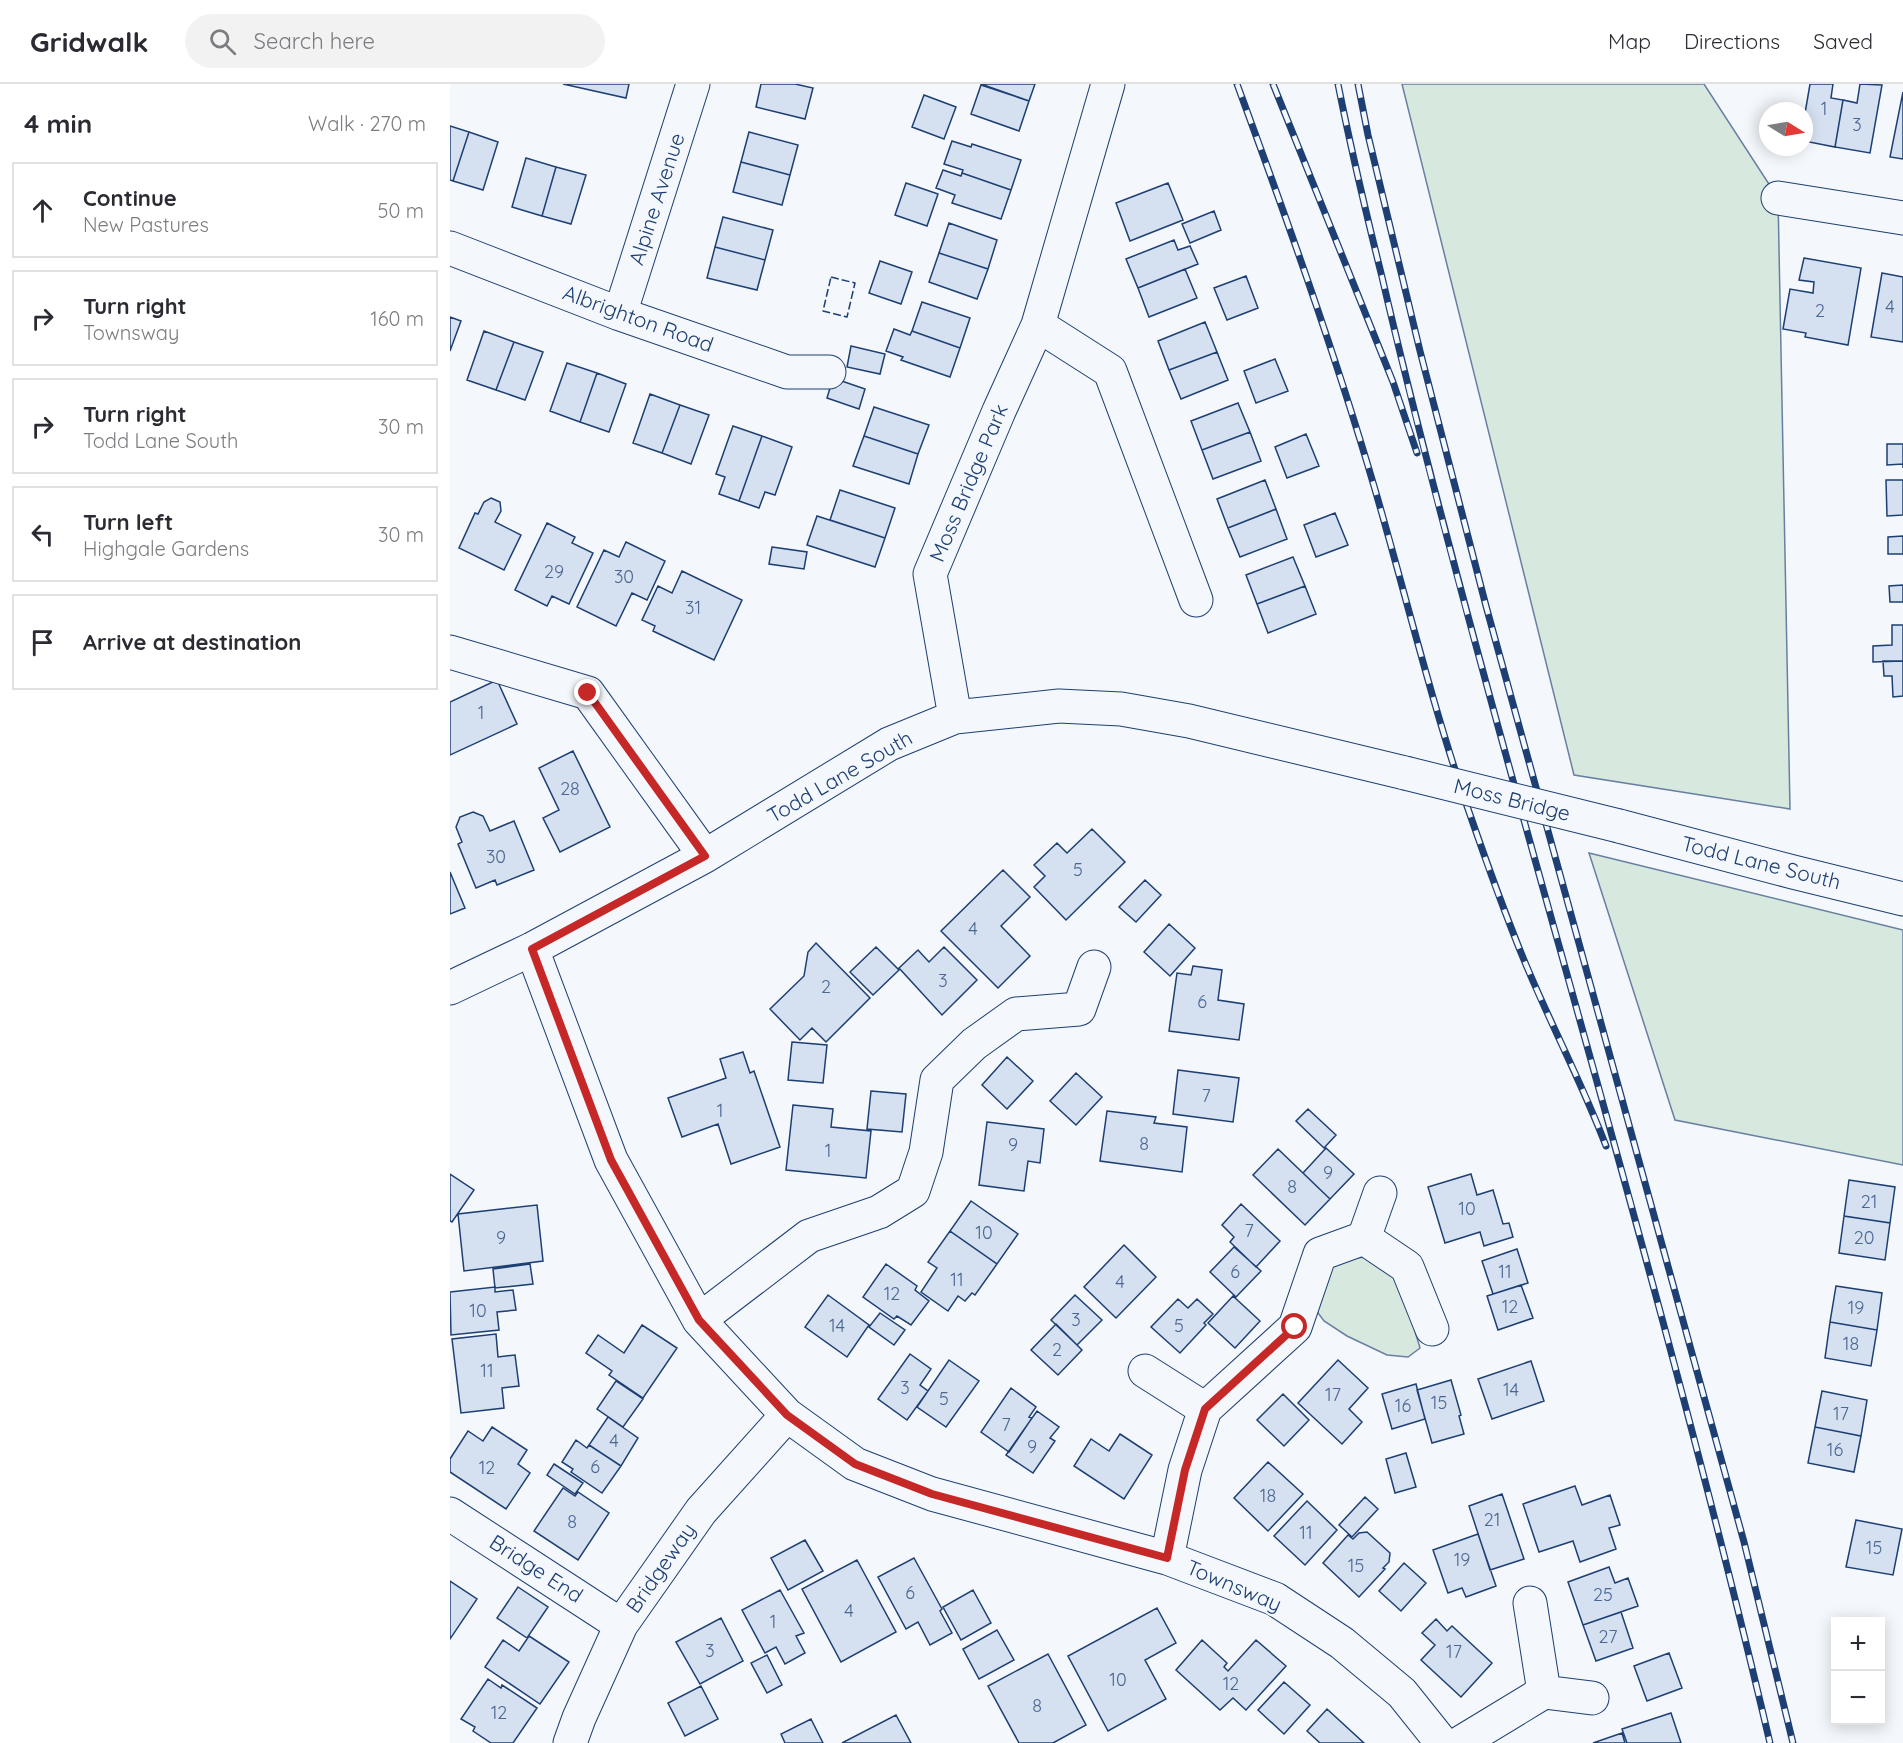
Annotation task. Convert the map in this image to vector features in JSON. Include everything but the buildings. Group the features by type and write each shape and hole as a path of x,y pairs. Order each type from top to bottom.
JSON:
{"street":[{"name":"Alpine Avenue","path":"620,314 693,84"},
{"name":"Moss Bridge Park","path":"955,717 930,574 1038,325 1108,84"},
{"path":"1778,198 1903,218"},
{"name":"Albrighton Road","path":"450,248 620,314 787,372 829,372"},
{"path":"1038,325 1110,371 1196,600"},
{"path":"450,652 588,693 705,856"},
{"name":"Todd Lane South","path":"450,988 532,949 705,856 889,744 955,717 1059,706 1121,710 1189,721 1405,773"},
{"name":"Moss Bridge","path":"1405,773 1619,826"},
{"name":"Todd Lane South","path":"1619,826 1793,873 1903,899"},
{"name":"Townsway","path":"532,949 611,1160 699,1320 787,1415 855,1464 932,1494 1167,1558 1275,1599 1342,1643 1402,1693 1442,1743"},
{"path":"699,1320 809,1236 879,1212 913,1191 926,1152 937,1080 974,1044 1016,1014 1079,1009 1095,967"},
{"path":"1364,1238 1380,1193"},
{"path":"1364,1238 1407,1267 1432,1329"},
{"path":"1167,1558 1185,1470 1205,1409 1295,1327 1320,1254 1364,1238"},
{"path":"1145,1371 1205,1409"},
{"name":"Bridgeway","path":"570,1743 621,1625 701,1511 787,1415"},
{"name":"Bridge End","path":"450,1514 621,1625"},
{"path":"1530,1603 1544,1692"},
{"path":"1460,1743 1544,1692 1592,1698"}],"shaded area":[{"path":"1402,84 1704,84 1778,198 1790,809 1574,775"},
{"path":"1589,853 1903,930 1903,1165 1675,1120"},
{"path":"1365,1257 1391,1266 1405,1298 1420,1348 1408,1357 1387,1355 1347,1336 1324,1321 1313,1306 1319,1280 1339,1260"}],"railway":[{"path":"1237,84 1343,385 1442,727 1501,903 1606,1146"},
{"path":"1273,84 1393,382 1417,453"},
{"path":"1338,84 1370,229 1444,528 1678,1380 1770,1743"},
{"path":"1358,84 1420,351 1486,606 1744,1542 1793,1743"}],"fence":[{"path":"831,277 855,283 847,317 823,311 831,277"}],"route":[{"path":"588,693 705,856 532,949 611,1160 699,1320 787,1415 855,1464 932,1494 1167,1558 1185,1470 1205,1409 1295,1327"}]}
